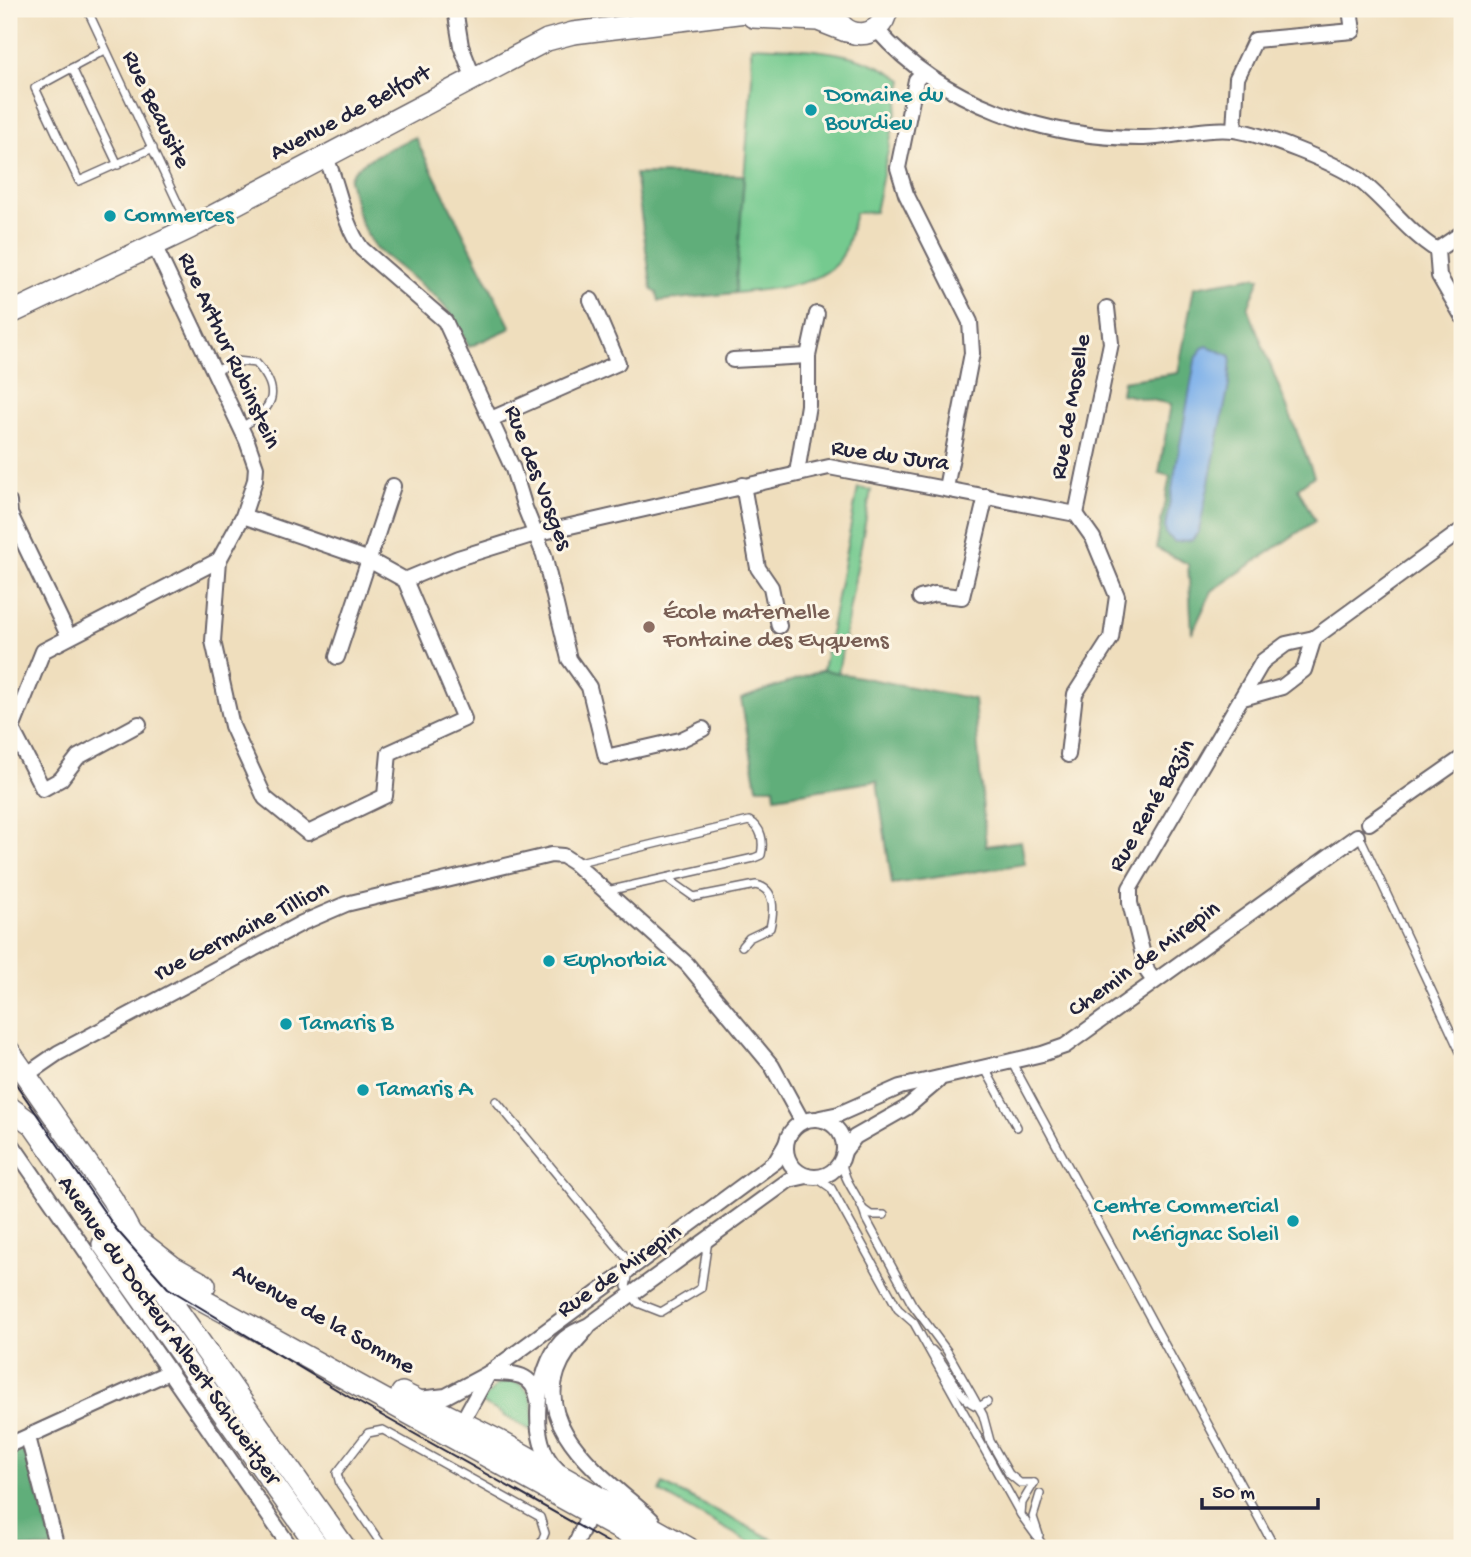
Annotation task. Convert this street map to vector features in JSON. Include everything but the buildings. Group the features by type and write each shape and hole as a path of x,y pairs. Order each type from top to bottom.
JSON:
{"main road":[{"name":"Avenue de Belfort","path":"9,314 190,228 547,40 573,33 770,9"},
{"path":"835,9 836,19 846,31 862,35 877,30 887,9"},
{"name":"Avenue de Belfort","path":"734,15 818,20 846,31"},
{"name":"Avenue de la Somme","path":"9,1051 112,1199 132,1235 173,1267 413,1399 462,1422 577,1485 671,1545"},
{"name":"Avenue de la Somme","path":"9,1107 319,1548"},
{"name":"Avenue de la Somme","path":"9,1107 33,1125 114,1241 150,1271 590,1512 671,1545"},
{"path":"132,1235 150,1271 345,1548"}],"street":[{"path":"455,9 461,46 474,79"},
{"path":"1234,130 1237,78 1255,40 1353,31 1350,9"},
{"path":"877,30 922,74 992,109 1039,126 1100,138 1148,138 1234,130 1326,162 1358,179 1415,236 1437,250"},
{"path":"922,74 916,80 898,168 906,194 971,322 972,353 946,488"},
{"name":"Rue des Vosges","path":"326,158 352,235 362,250 445,321 491,419 513,469 544,555 569,659 589,687 607,757 680,740 703,729"},
{"path":"1437,250 1462,233"},
{"name":"Rue Arthur Rubinstein","path":"154,245 241,427 256,467 243,516 219,560 213,641 232,726 265,797 307,833 385,796 389,753 464,719 405,580"},
{"path":"1437,250 1439,276 1462,316"},
{"path":"491,419 618,363 591,300"},
{"name":"Rue de Moselle","path":"1076,514 1111,343 1107,308"},
{"path":"797,472 808,405 808,356 817,314"},
{"path":"733,360 808,356"},
{"name":"Rue du Jura","path":"405,580 457,558 535,534 797,472 829,467 1076,514"},
{"path":"743,485 758,568 771,587 779,626"},
{"path":"337,657 393,486"},
{"path":"920,598 934,594 962,597 986,496"},
{"path":"9,502 10,514 69,637"},
{"path":"1068,755 1075,694 1111,638 1117,596 1093,538 1076,514"},
{"path":"243,516 367,559 405,580"},
{"name":"Rue René Bazin","path":"1154,981 1147,971 1130,903 1130,888 1263,660 1286,644 1314,638 1462,530"},
{"path":"139,724 78,757 61,779 43,789 12,729 43,651 219,560"},
{"path":"1243,698 1282,687 1304,670 1314,638"},
{"path":"1369,823 1462,758"},
{"name":"Chemin de Mirepin","path":"820,1118 839,1115 900,1087 940,1080 1065,1046 1357,836"},
{"name":"rue Germaine Tillion","path":"26,1075 151,1002 302,923 346,904 551,855 563,856 574,863"},
{"path":"574,863 687,964 772,1066 802,1121"},
{"name":"Chemin de Mirepin","path":"843,1155 855,1137 906,1108 940,1080"},
{"path":"820,1118 828,1121 841,1133 843,1155 831,1173 811,1177 790,1164 786,1144 788,1135 802,1121 820,1118"},
{"name":"Avenue du Docteur Albert Schweitzer","path":"9,1140 291,1548"},
{"name":"Rue de Mirepin","path":"413,1399 446,1396 489,1373 776,1161 786,1144"},
{"name":"Rue de Mirepin","path":"577,1485 546,1456 541,1437 539,1401 543,1378 554,1351 573,1332 589,1325 789,1180 811,1177"},
{"path":"589,1325 568,1351 555,1383 554,1402 561,1428 576,1450 671,1545"},
{"path":"9,1446 169,1372"},
{"path":"470,1445 462,1422 489,1373 520,1374 529,1379 536,1388 539,1401"},
{"path":"28,1437 57,1548"},
{"path":"574,1548 590,1512 577,1485"}],"lane":[{"name":"Rue Beausite","path":"87,9 190,228"},
{"path":"105,50 35,88 79,181 153,148"},
{"path":"72,68 118,165"},
{"path":"214,372 236,361 256,363 270,378 271,400 264,415 241,427"},
{"path":"574,863 749,821 759,830 763,847 761,855 754,858 607,891"},
{"path":"1357,836 1363,841 1462,1055"},
{"path":"667,878 694,897 756,885 766,888 772,902 771,928 749,938 742,946"},
{"path":"1011,1062 1275,1548"},
{"path":"984,1067 1017,1127"},
{"path":"496,1101 631,1269 625,1280 638,1303 661,1312 701,1288 708,1238"},
{"path":"843,1155 845,1177 864,1210 866,1219 912,1304 947,1351 979,1407 990,1441 1009,1474 1020,1483 1034,1483 1022,1503 1021,1515"},
{"path":"811,1177 831,1188 898,1309 914,1323 1021,1515 1043,1545"},
{"path":"864,1210 871,1215 884,1214"},
{"path":"926,1345 944,1361 966,1399 979,1407"},
{"path":"979,1407 987,1402"},
{"path":"381,1547 340,1485 337,1473 368,1433 383,1430 540,1517 545,1533 539,1548"},
{"path":"1040,1494 1033,1517 1043,1545"}],"green space":[{"path":"751,46 811,50 849,56 885,69 903,80 875,212 855,213 842,256 833,267 808,281 735,293 752,78"},
{"path":"415,137 511,328 469,347 451,314 436,297 375,248 361,223 349,180 352,173 367,161"},
{"path":"635,174 744,175 735,293 659,301 657,293 652,290"},
{"path":"1260,278 1248,308 1314,476 1298,488 1315,521 1212,591 1192,633 1188,564 1156,548 1170,476 1159,473 1171,404 1121,394 1123,381 1178,373 1194,287"},
{"path":"858,488 871,490 838,673 823,670"},
{"path":"823,670 974,699 986,846 1021,841 1025,864 892,884 877,781 775,797 774,787 757,787 741,699"},
{"path":"510,1380 519,1383 529,1393 533,1407 534,1432 481,1402 497,1385"},
{"path":"18,1450 25,1452 54,1548 9,1548 9,1454"},
{"path":"663,1484 790,1548 781,1548 766,1540 760,1548 660,1492"}],"water":[{"path":"1207,346 1231,356 1229,385 1199,531 1192,540 1175,542 1166,534 1165,528 1195,361 1202,348"}],"tram line":[{"path":"9,1074 116,1229 168,1288 349,1397 618,1548"}],"place":[{"name":"Domaine du Bourdieu","path":"811,110"},
{"name":"Commerces","path":"110,216"},
{"name":"École maternelle Fontaine des Eyquems","path":"649,627"},
{"name":"Euphorbia","path":"549,961"},
{"name":"Tamaris B","path":"286,1024"},
{"name":"Tamaris A","path":"363,1090"},
{"name":"Centre Commercial Mérignac Soleil","path":"1293,1221"}]}
